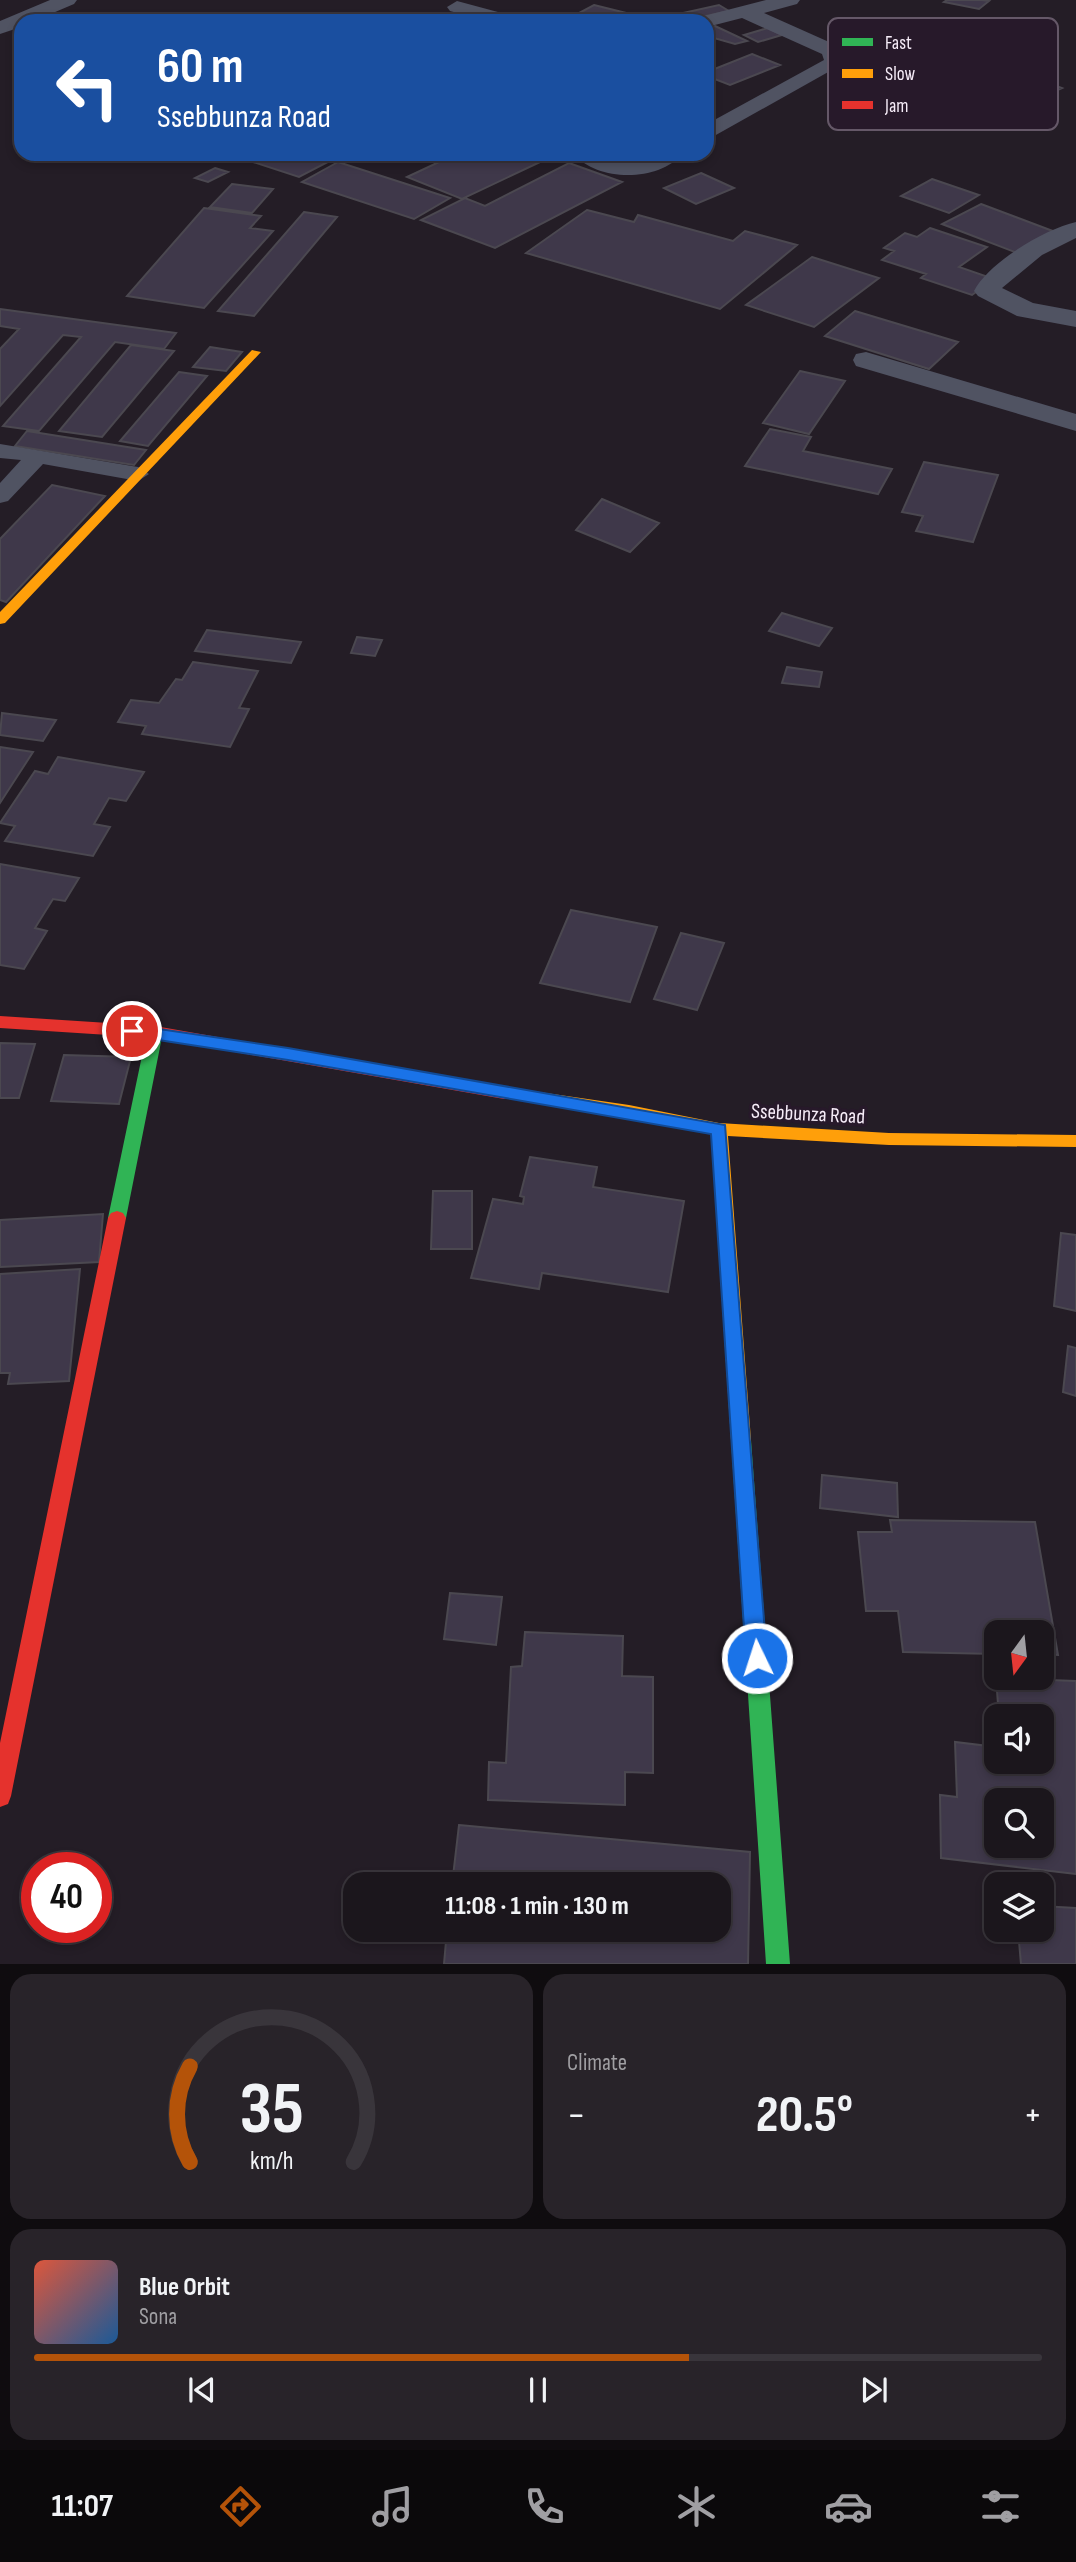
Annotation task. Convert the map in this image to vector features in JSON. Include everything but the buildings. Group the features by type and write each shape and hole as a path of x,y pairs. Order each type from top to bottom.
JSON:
{"street":[{"path":"34,14 67,0"},
{"path":"714,20 790,0"},
{"path":"457,7 484,14"},
{"path":"747,13 828,49"},
{"path":"714,130 828,66"},
{"path":"598,161 625,171 644,168 656,161"},
{"path":"1076,229 1033,250 990,285 987,291 1026,310 1076,318"},
{"path":"0,620 256,352"},
{"path":"866,360 1076,423"},
{"name":"Ssebbunza Road","path":"0,1022 155,1032 719,1129 889,1139 1076,1141"},
{"path":"0,1796 155,1032"},
{"path":"719,1129 778,1964"}],"lane":[{"path":"0,451 138,474"},
{"path":"0,496 38,456"}],"traffic: fast":[{"path":"117,1218 155,1032"},
{"path":"741,1440 778,1964"}],"traffic: slow":[{"path":"0,620 256,352"},
{"path":"504,1093 629,1111 719,1129 889,1139 1076,1141"},
{"path":"719,1129 741,1440"}],"traffic: jam":[{"path":"0,1022 155,1032 504,1093"},
{"path":"0,1796 117,1218"}],"route":[{"path":"132,1031 155,1032 288,1054 476,1089 629,1111 719,1129 757,1658"}]}
